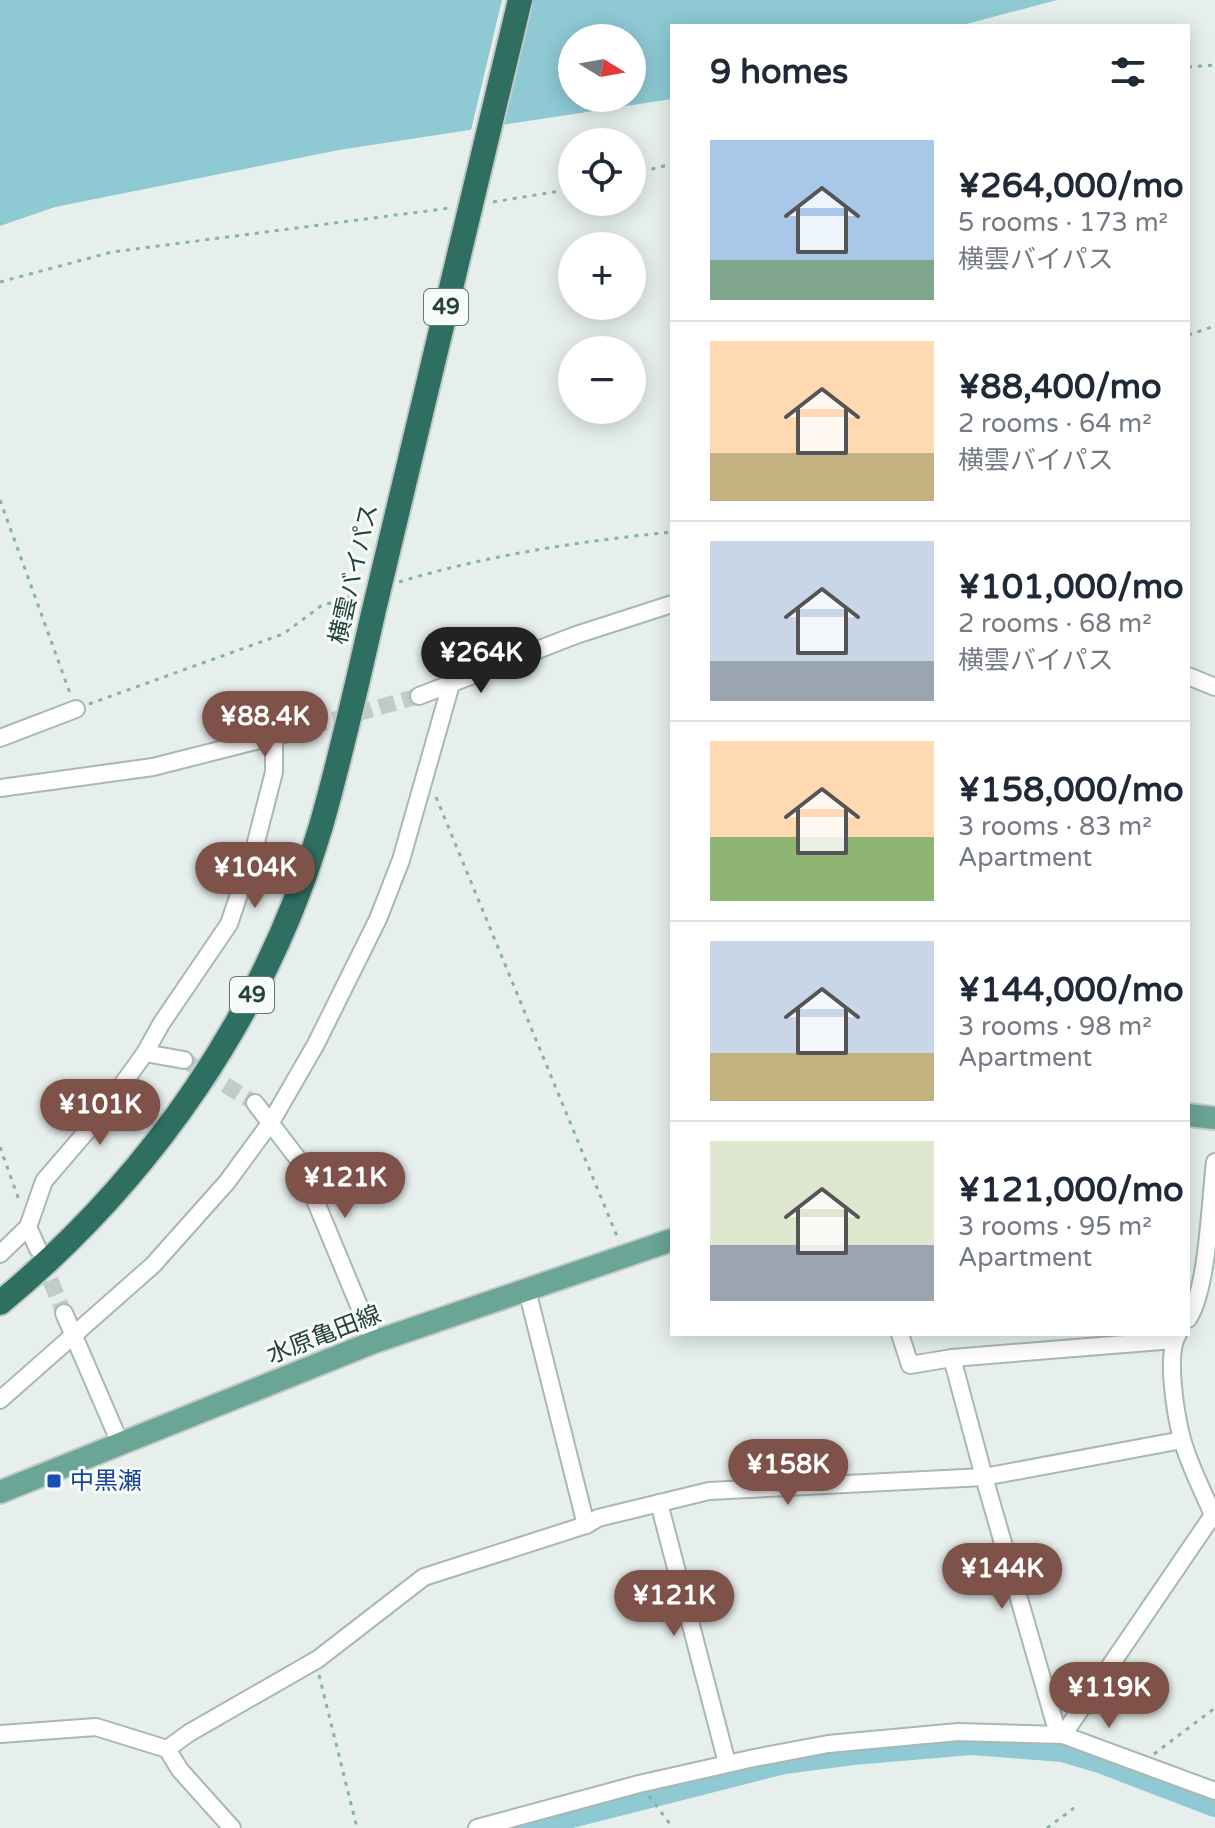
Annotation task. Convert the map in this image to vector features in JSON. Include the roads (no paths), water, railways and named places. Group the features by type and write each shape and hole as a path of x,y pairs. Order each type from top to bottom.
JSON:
{"highway":[{"name":"横雲バイパス","path":"0,1303 32,1277 82,1228 172,1125 215,1061 253,993 290,911 320,829 369,603 520,0"}],"main road":[{"path":"1190,1115 1215,1118"},
{"name":"水原亀田線","path":"0,1492 374,1342 670,1241"}],"street":[{"path":"419,696 576,635 670,605"},
{"path":"1190,677 1215,687"},
{"path":"0,1400 153,1265 227,1182 271,1122 323,1031 378,919 401,860 451,684"},
{"path":"0,738 76,709"},
{"path":"0,788 153,767 280,735 254,850 229,924 99,1117 44,1181 28,1227 0,1254"},
{"path":"145,1053 184,1060"},
{"path":"255,1103 298,1159 374,1342"},
{"path":"1190,1316 1196,1307 1202,1278 1215,1162"},
{"path":"28,1227 38,1249"},
{"path":"527,1290 586,1525"},
{"path":"64,1313 120,1443"},
{"path":"901,1336 910,1365 952,1358 1176,1337 1172,1373 1182,1440 1213,1515 1060,1734"},
{"path":"952,1358 1060,1734"},
{"path":"167,1749 189,1733 318,1659 424,1577 586,1525 598,1518 709,1491 984,1477 1182,1440"},
{"path":"659,1503 727,1763"},
{"path":"0,1734 96,1727 167,1749 180,1770 232,1828"},
{"path":"477,1828 727,1763 828,1744 958,1732 1060,1734 1215,1791"}],"water":[{"path":"0,0 1057,0 967,24 670,24 670,99 646,103 646,24 558,24 558,112 587,112 339,150 55,207 0,226"}],"waterway":[{"path":"516,1828 784,1760 971,1741 1063,1748 1215,1803"}],"tunnel":[{"path":"287,733 419,696"},
{"path":"184,1060 255,1103"},
{"path":"41,1258 64,1313"}],"place":[{"name":"中黒瀬","path":"54,1481"}]}
